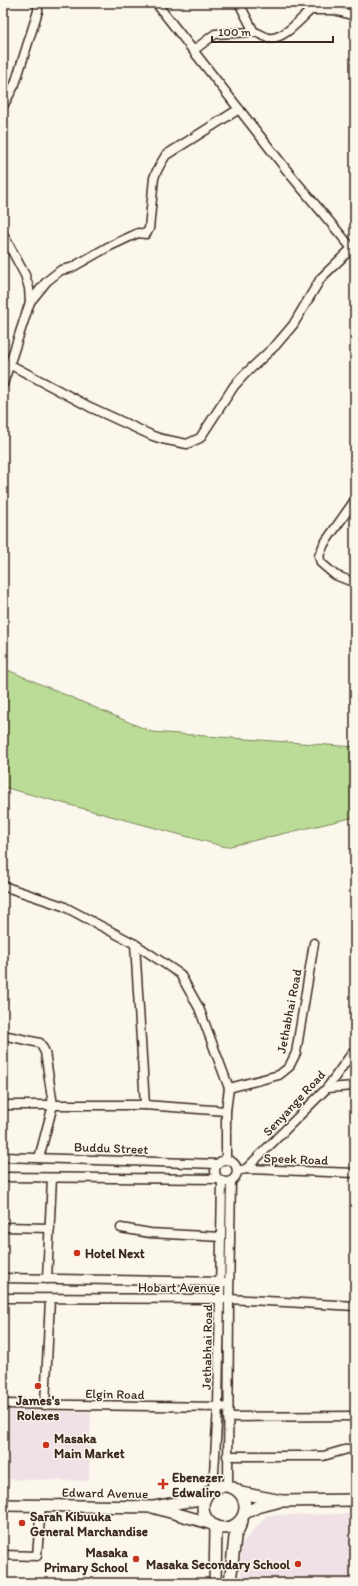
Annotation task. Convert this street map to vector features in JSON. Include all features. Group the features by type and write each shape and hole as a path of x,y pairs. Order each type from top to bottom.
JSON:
{"street":[{"path":"3,106 15,84 38,11 38,3"},
{"path":"9,364 90,407 153,436 162,440 187,444 200,438 234,386 276,345 293,325 321,278 354,250 290,173 156,3"},
{"path":"238,3 254,32"},
{"path":"194,50 215,34 260,32 267,38 274,38 302,20 311,10 334,10 355,16"},
{"path":"3,384 30,302 47,281 61,270 71,268 108,247 138,233 146,234 149,229 154,178 160,163 166,155 239,109"},
{"path":"3,234 25,274 29,288 30,302"},
{"path":"355,500 324,544 319,556 321,563 335,576 355,583"},
{"path":"3,886 63,906 135,944 180,974 198,1008 230,1088 226,1111 222,1162 215,1172 224,1181"},
{"name":"Jethabhai Road","path":"230,1088 279,1075 289,1067 296,1053 314,943"},
{"path":"135,944 145,1105"},
{"path":"3,1035 40,1043 45,1052 53,1105 39,1158"},
{"name":"Senyange Road","path":"246,1170 327,1088 355,1049"},
{"path":"327,1088 355,1086"},
{"path":"3,1104 145,1105 226,1111"},
{"name":"Buddu Street","path":"3,1157 222,1162"},
{"path":"3,1177 224,1181 236,1175 237,1171 234,1163 222,1162"},
{"name":"Speek Road","path":"237,1171 355,1173"},
{"path":"47,1279 52,1178"},
{"name":"Jethabhai Road","path":"224,1181 220,1282 224,1299 228,1406 228,1486"},
{"name":"Jethabhai Road","path":"213,1489 224,1299 229,1282 224,1181"},
{"path":"3,1227 50,1228"},
{"path":"121,1228 150,1233 221,1236"},
{"name":"Hobart Avenue","path":"3,1278 229,1282"},
{"name":"Hobart Avenue","path":"3,1298 224,1299 355,1306"},
{"path":"45,1405 50,1299"},
{"name":"Elgin Road","path":"3,1404 228,1406"},
{"path":"228,1417 355,1416"},
{"path":"227,1456 323,1456 355,1447"},
{"path":"215,1583 212,1524 205,1517 203,1502 213,1489 220,1486 228,1486 235,1488 241,1493 245,1502 244,1517 235,1537 230,1583"},
{"path":"241,1493 282,1501 355,1500"},
{"name":"Edward Avenue","path":"3,1505 154,1507 205,1498"},
{"path":"154,1507 212,1524 222,1529 229,1528 256,1507 282,1501"},
{"path":"3,1555 37,1556 41,1506"}],"shaded area":[{"name":"Masaka Main Market","path":"3,1410 91,1412 89,1481 3,1479"},
{"name":"Masaka Secondary School","path":"355,1514 355,1583 241,1583 241,1545 267,1515"}],"green space":[{"path":"3,668 152,732 355,747 355,817 226,847 3,787"}],"place":[{"name":"Hotel Next","path":"77,1253"},
{"name":"James's Rolexes","path":"38,1386"},
{"name":"Masaka Main Market","path":"46,1445"},
{"name":"Ebenezer Edwaliro","path":"163,1484"},
{"name":"Sarah Kibuuka General Marchandise","path":"22,1523"},
{"name":"Masaka Primary School","path":"136,1559"},
{"name":"Masaka Secondary School","path":"298,1564"}]}
